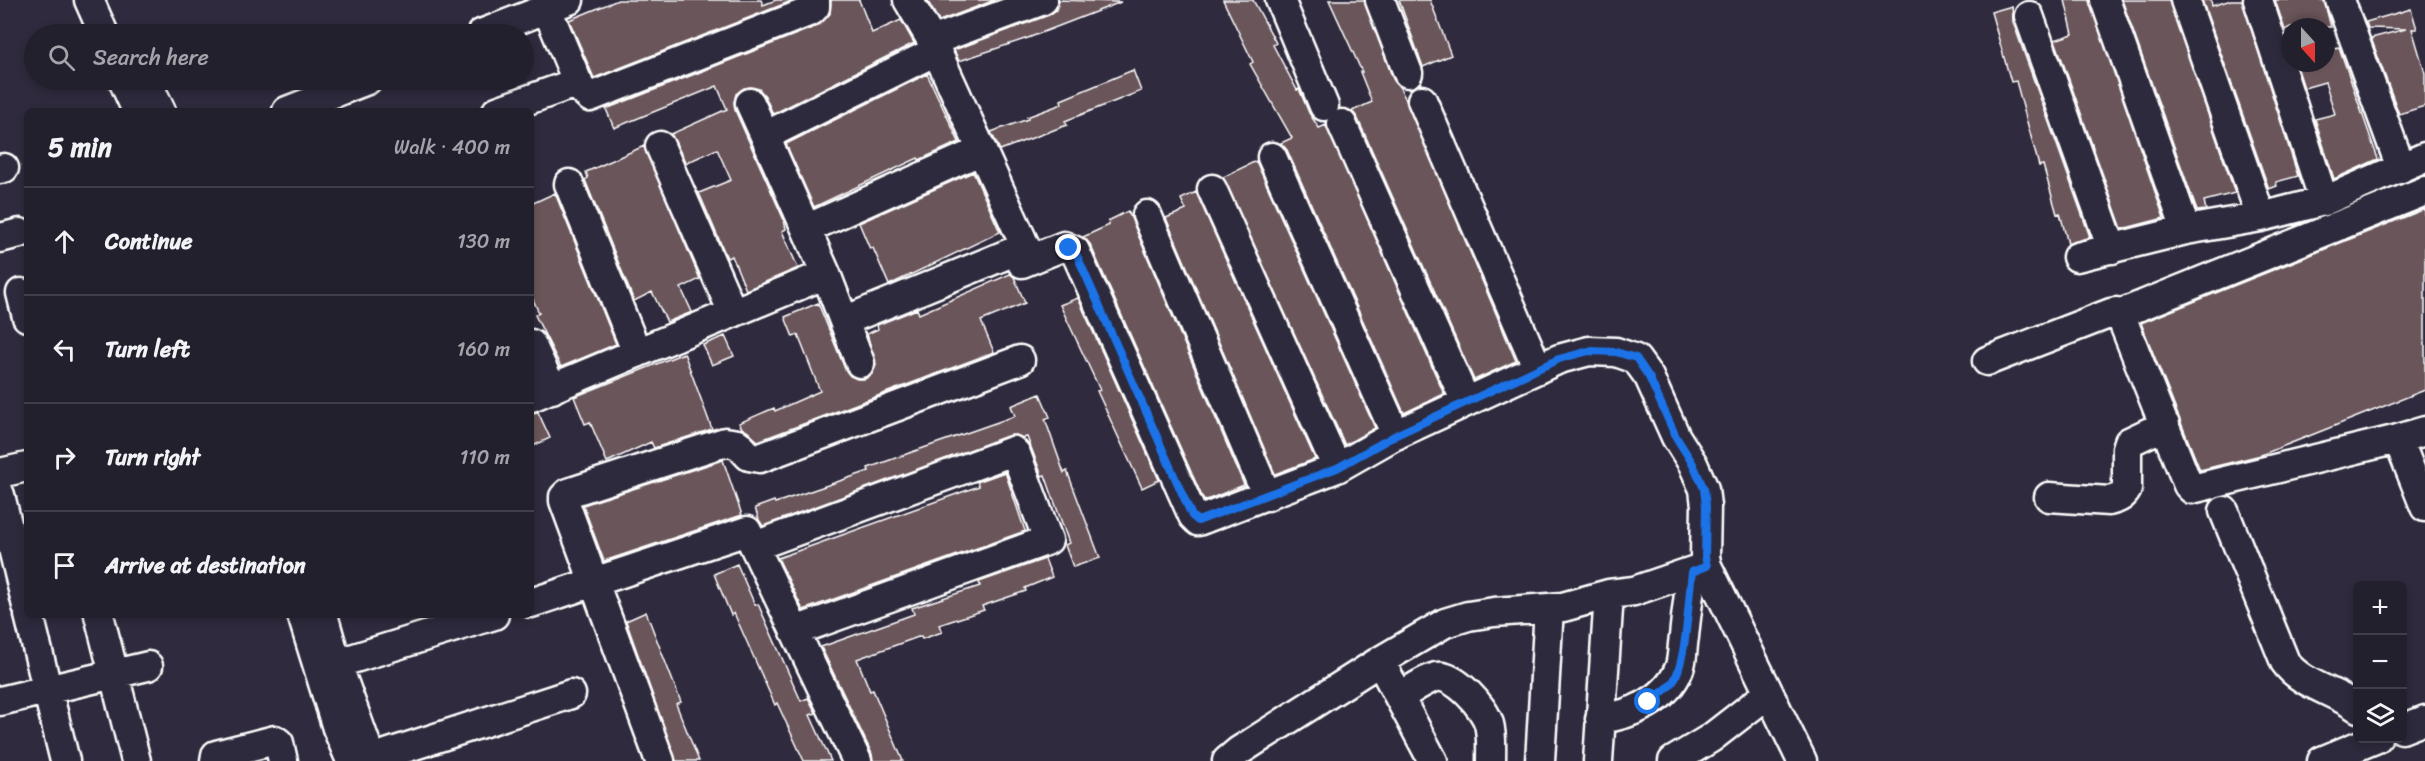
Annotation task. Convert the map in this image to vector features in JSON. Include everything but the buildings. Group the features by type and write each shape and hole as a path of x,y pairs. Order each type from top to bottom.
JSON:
{"street":[{"path":"89,0 100,24"},
{"path":"110,0 121,24"},
{"path":"507,24 558,4 578,82 583,93 590,97 811,11 815,7 815,0"},
{"path":"908,0 934,46 982,150 1026,257"},
{"path":"765,136 934,46 1043,0"},
{"path":"1280,0 1466,402"},
{"path":"1380,0 1408,73"},
{"path":"2105,0 2186,230"},
{"path":"2185,0 2261,216"},
{"path":"2258,0 2324,201"},
{"path":"2077,256 2324,201 2413,163 2340,0"},
{"path":"2029,16 2112,249"},
{"path":"505,108 578,82"},
{"path":"128,90 136,108"},
{"path":"151,90 160,108"},
{"path":"295,108 341,90"},
{"path":"1422,100 1538,369"},
{"path":"750,103 826,274 860,363"},
{"path":"660,146 733,313"},
{"path":"806,230 982,150"},
{"path":"1272,157 1396,435"},
{"path":"568,184 637,353"},
{"path":"1212,189 1337,468"},
{"path":"1987,361 2111,313 2121,314 2425,190"},
{"path":"1147,215 1267,496"},
{"path":"844,321 1026,257 1064,246 1075,251 1192,516 1198,521 1337,468 1396,435 1559,359 1589,351 1616,352 1636,358 1649,377 1676,437 1693,464 1704,489 1705,557 1699,569 1680,667 1672,682 1663,693 1635,711 1620,717 1600,719"},
{"path":"534,359 541,393 826,274"},
{"path":"2121,314 2188,485 2192,489 2425,431"},
{"path":"660,761 564,496 725,442 738,444 748,456 760,458 1020,360"},
{"path":"2049,497 2109,501 2117,499 2127,489 2129,442 2165,425"},
{"path":"2398,439 2425,507"},
{"path":"755,546 1013,451 1016,454 1048,540 795,631"},
{"path":"0,473 24,468"},
{"path":"0,495 24,594"},
{"path":"2224,511 2285,662 2297,674 2353,704"},
{"path":"534,602 745,531 749,533 856,761"},
{"path":"1227,761 1239,751 1380,661 1445,623 1494,612 1563,607 1609,594 1634,591 1699,569"},
{"path":"1699,569 1769,693 1802,761"},
{"path":"1598,761 1609,594"},
{"path":"1540,761 1549,608"},
{"path":"30,618 65,761"},
{"path":"100,618 136,761"},
{"path":"304,618 328,666 365,760 571,694"},
{"path":"323,618 328,666"},
{"path":"328,666 484,618"},
{"path":"1380,661 1433,761"},
{"path":"0,701 148,666"},
{"path":"1399,697 1435,678 1443,677 1453,680 1484,712 1491,731 1491,761"},
{"path":"1673,761 1711,738 1769,693"},
{"path":"2407,727 2425,720"},
{"path":"215,761 216,755 275,740 279,742 284,761"},
{"path":"2322,761 2365,743"}],"route":[{"path":"1069,248 1075,251 1192,516 1198,521 1346,464 1396,435 1559,359 1589,351 1616,352 1636,358 1649,377 1676,437 1693,464 1704,489 1706,506 1705,557 1707,566 1692,572 1680,667 1663,693 1648,702"}]}
